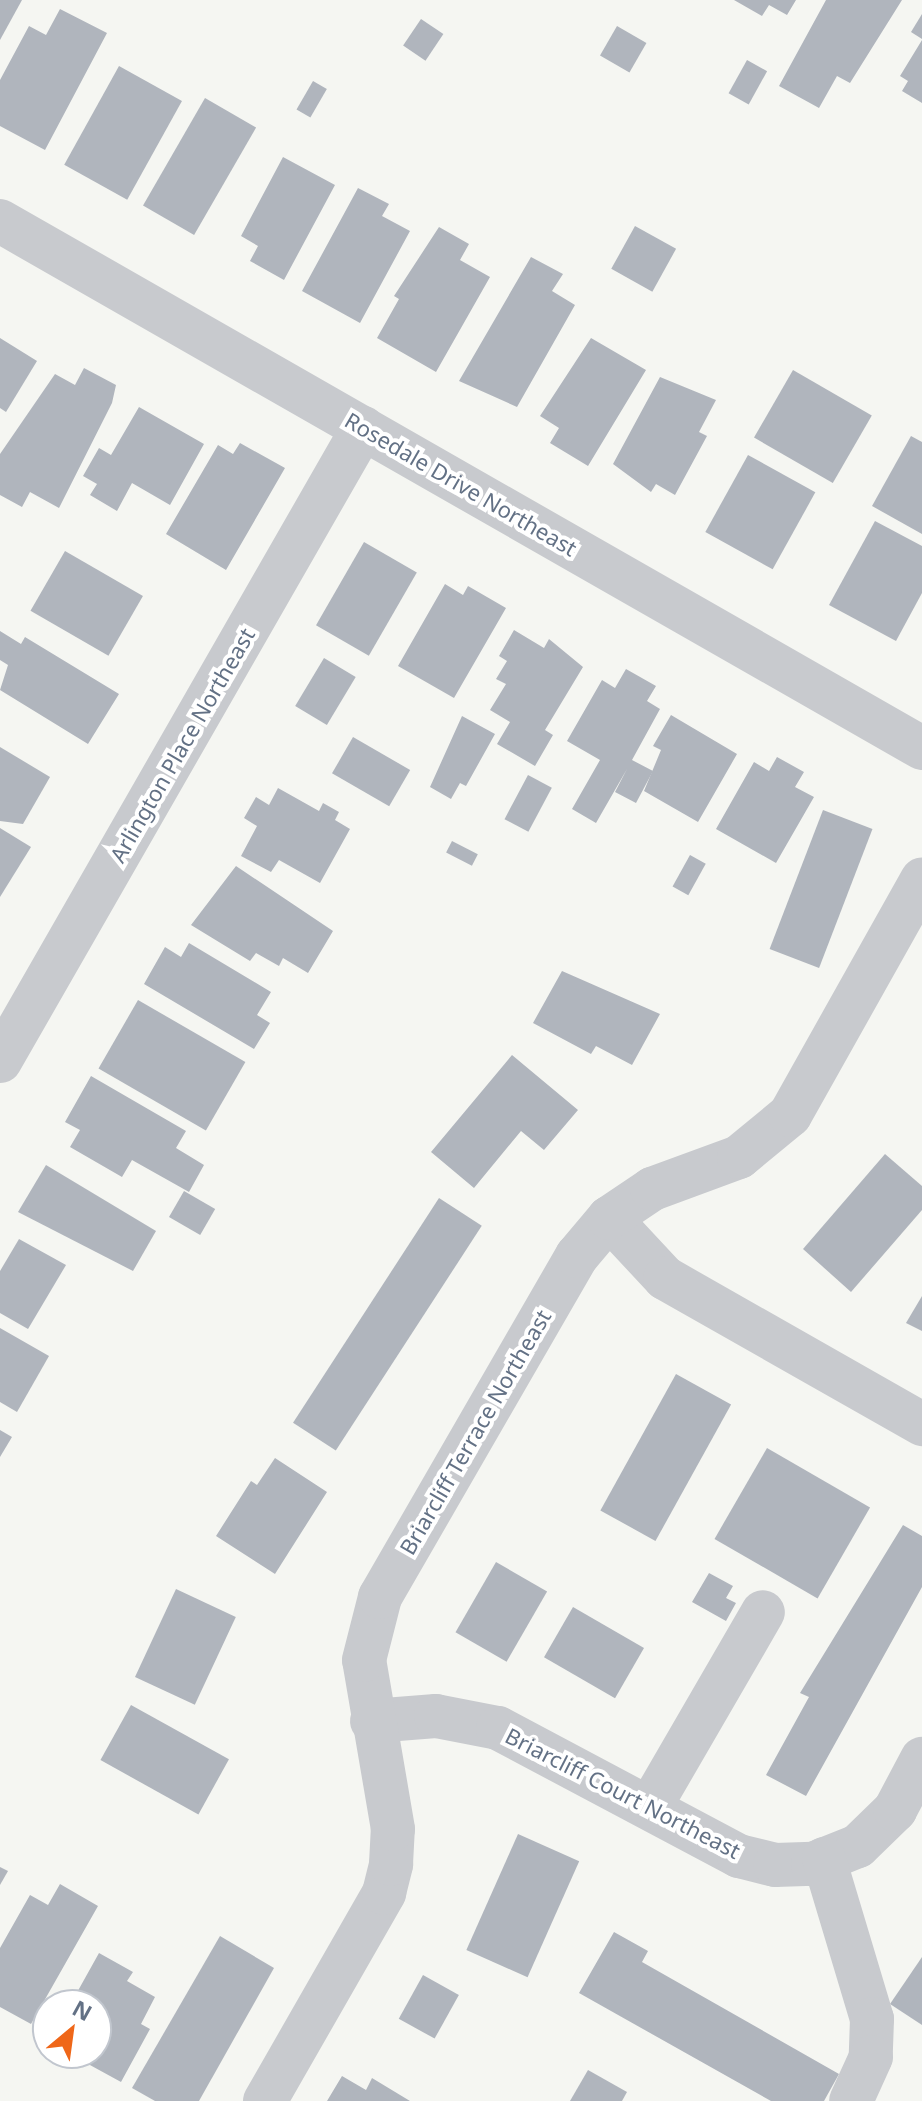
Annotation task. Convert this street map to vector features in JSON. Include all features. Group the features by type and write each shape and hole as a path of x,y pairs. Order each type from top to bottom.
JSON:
{"street":[{"name":"Rosedale Drive Northeast","path":"0,221 922,748"},
{"name":"Arlington Place Northeast","path":"0,1061 363,428"},
{"name":"Briarcliff Terrace Northeast","path":"265,2101 384,1893 393,1829 372,1721 364,1660 380,1597 577,1256 609,1218 652,1189 739,1157 790,1115 922,880"},
{"path":"609,1218 665,1278 922,1424"},
{"path":"650,1807 763,1612"},
{"name":"Briarcliff Court Northeast","path":"372,1721 436,1716 498,1728 739,1856 775,1865 824,1859 858,1846 895,1810 922,1759"},
{"path":"824,1859 872,2019 871,2057 851,2101"}],"building":[{"path":"0,0 22,0 0,40"},
{"path":"734,0 796,0 787,15 769,5 762,16"},
{"path":"826,0 902,0 850,83 837,76 819,108 779,86"},
{"path":"60,9 107,33 45,150 0,126 0,80 29,26 46,35"},
{"path":"922,14 922,39 911,32"},
{"path":"421,19 443,34 425,61 403,46"},
{"path":"617,26 646,43 629,72 600,55"},
{"path":"922,40 922,103 902,91 908,81 900,76"},
{"path":"747,60 767,71 749,104 729,93"},
{"path":"119,66 182,101 127,200 64,165"},
{"path":"313,81 327,89 310,118 296,110"},
{"path":"205,98 256,127 194,235 143,205"},
{"path":"283,157 335,185 284,280 250,261 258,246 241,236"},
{"path":"358,188 389,204 382,216 410,231 360,323 302,291"},
{"path":"635,226 676,249 652,292 611,269"},
{"path":"439,227 469,244 460,260 490,277 436,372 377,338 399,299 394,296"},
{"path":"531,257 563,274 552,291 575,305 517,407 459,381"},
{"path":"0,338 37,361 6,412 0,408"},
{"path":"591,338 646,370 588,466 550,443 559,428 540,416"},
{"path":"84,368 116,385 112,403 59,508 30,492 22,507 0,495 0,454 55,374 75,385"},
{"path":"793,370 872,416 833,483 754,438"},
{"path":"660,377 716,400 699,432 707,436 675,495 656,484 651,492 613,464"},
{"path":"139,407 204,444 170,505 132,483 117,511 90,495 97,484 83,476 99,448 111,455"},
{"path":"911,436 922,442 922,534 872,506"},
{"path":"240,443 285,468 226,570 166,534 218,445 233,454"},
{"path":"748,455 815,492 773,569 705,532"},
{"path":"875,521 922,546 922,593 896,641 829,605"},
{"path":"364,542 417,572 369,656 316,625"},
{"path":"65,551 143,596 108,656 30,611"},
{"path":"445,584 463,595 468,586 506,608 454,698 398,666"},
{"path":"514,630 544,648 549,639 583,667 545,730 553,735 535,766 497,744 510,722 490,710 506,684 496,679 507,661 499,656"},
{"path":"0,631 21,644 25,637 119,694 88,744 0,690 8,665 0,660"},
{"path":"324,658 356,677 327,725 295,706"},
{"path":"626,669 656,686 647,701 660,709 632,760 653,771 636,803 615,792 627,769 596,823 572,809 600,760 567,741 602,680 615,688"},
{"path":"671,715 737,754 698,822 644,791 661,750 653,746"},
{"path":"462,716 495,734 466,786 460,783 451,799 430,787"},
{"path":"353,737 410,770 389,806 332,773"},
{"path":"0,747 50,777 23,824 0,821"},
{"path":"777,757 804,772 795,787 814,797 776,863 716,829 754,762 769,771"},
{"path":"528,775 552,788 528,832 505,819"},
{"path":"278,788 319,811 323,803 339,812 335,820 350,829 320,883 279,860 271,872 241,856 257,826 244,818 256,797 269,805"},
{"path":"823,810 872,829 819,968 770,949"},
{"path":"0,828 31,847 0,897"},
{"path":"452,841 478,854 472,866 446,853"},
{"path":"690,855 706,864 688,895 673,886"},
{"path":"236,866 333,931 308,973 283,958 279,966 256,953 250,961 191,925"},
{"path":"189,943 271,992 257,1015 270,1023 254,1049 144,984 165,947 181,957"},
{"path":"562,971 660,1014 632,1065 596,1046 591,1054 533,1023"},
{"path":"138,1000 245,1062 206,1130 98,1068"},
{"path":"512,1055 578,1110 544,1150 521,1131 474,1188 431,1152"},
{"path":"91,1076 186,1131 176,1148 204,1165 189,1192 132,1160 122,1177 70,1147 80,1130 65,1122"},
{"path":"885,1154 922,1186 922,1210 851,1292 803,1249"},
{"path":"46,1165 156,1231 133,1271 18,1212"},
{"path":"184,1191 215,1209 200,1235 169,1217"},
{"path":"439,1198 482,1226 336,1451 293,1423"},
{"path":"19,1239 66,1265 28,1329 0,1313 0,1271"},
{"path":"922,1296 922,1331 906,1323"},
{"path":"0,1328 49,1356 17,1412 0,1402"},
{"path":"676,1374 731,1405 655,1541 600,1510"},
{"path":"0,1430 12,1437 0,1457"},
{"path":"767,1448 870,1508 818,1598 714,1539"},
{"path":"275,1458 327,1492 275,1574 216,1536 251,1481 257,1485"},
{"path":"903,1525 922,1536 922,1587 806,1796 766,1775 809,1697 800,1693"},
{"path":"496,1562 547,1592 507,1662 456,1632"},
{"path":"709,1573 733,1586 726,1598 736,1603 726,1621 692,1602"},
{"path":"176,1589 236,1617 195,1705 135,1677"},
{"path":"573,1607 644,1648 615,1698 544,1657"},
{"path":"131,1705 229,1759 198,1814 100,1760"},
{"path":"518,1834 579,1861 528,1977 466,1950"},
{"path":"0,1867 8,1871 0,1885"},
{"path":"60,1884 98,1906 51,1989 32,1989 31,2024 0,2007 0,1948 30,1895 48,1905"},
{"path":"614,1932 648,1951 642,1962 839,2074 824,2101 771,2101 579,1993"},
{"path":"220,1936 274,1968 199,2101 155,2101 132,2088"},
{"path":"99,1953 133,1972 127,1981 155,1997 141,2024 150,2029 121,2082 97,2069 112,2069 112,1989 79,1989"},
{"path":"922,1957 922,2025 890,2004"},
{"path":"423,1975 459,1995 435,2039 399,2019"},
{"path":"588,2070 627,2092 622,2101 570,2101"},
{"path":"342,2076 366,2090 372,2078 410,2101 327,2101"}]}
